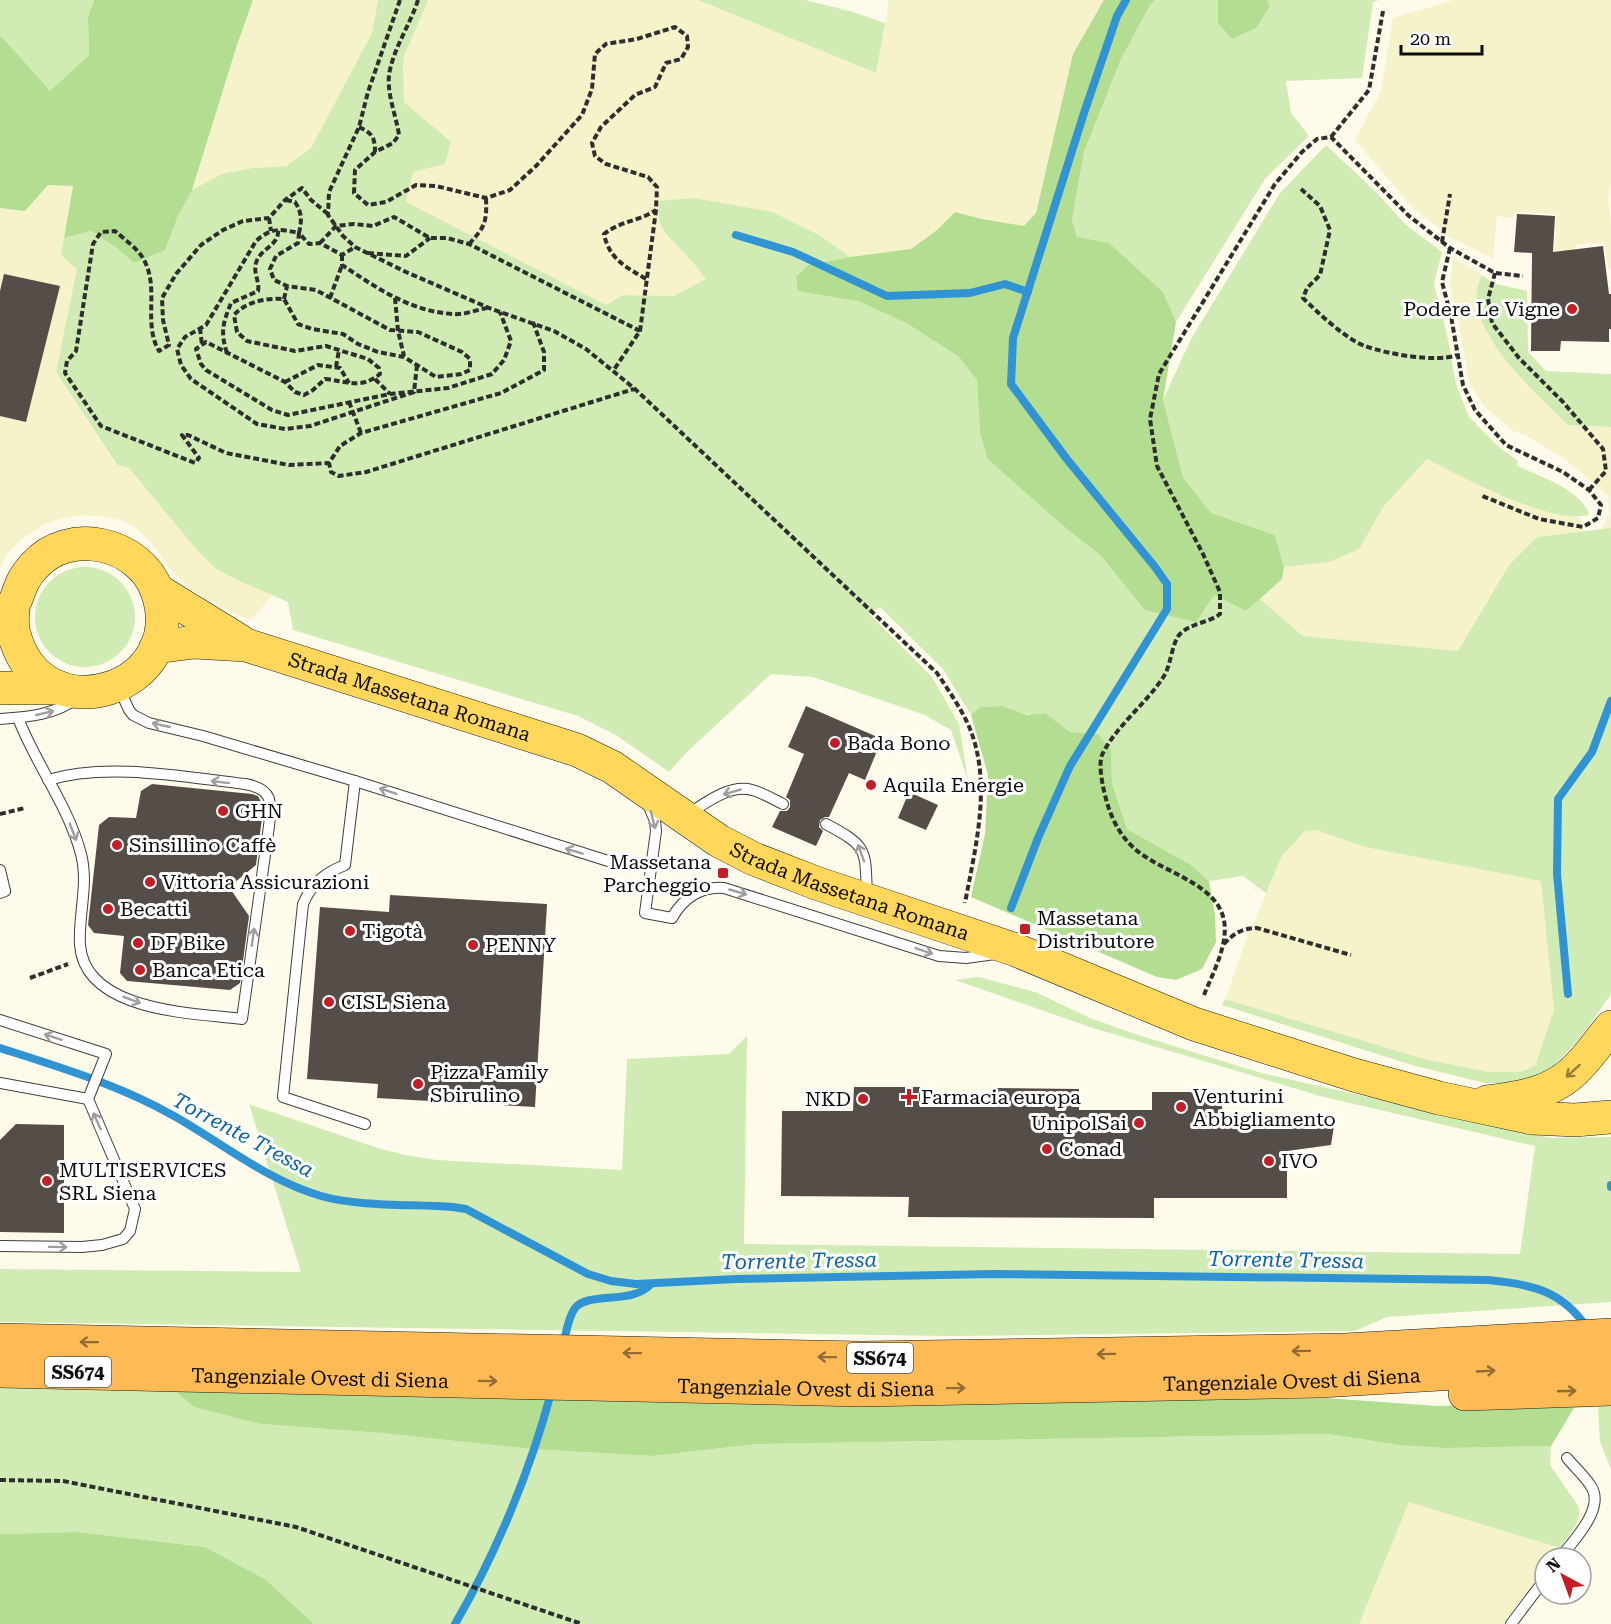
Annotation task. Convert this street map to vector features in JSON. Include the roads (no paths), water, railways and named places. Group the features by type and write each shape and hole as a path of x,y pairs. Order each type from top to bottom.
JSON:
{"highway":[{"path":"1346,1350 1555,1323 1611,1319"},
{"name":"Tangenziale Ovest di Siena","path":"0,1340 862,1358 1346,1350 1611,1335"},
{"name":"Tangenziale Ovest di Siena","path":"0,1371 862,1390 1320,1381 1611,1364"},
{"path":"1320,1381 1474,1395 1611,1389"}],"main road":[{"name":"Strada Massetana Romana","path":"0,688 105,691 123,684 148,661 156,647 161,628 161,609 157,590 145,569 126,553 103,544 79,543 55,550 35,564 20,583 6,615 22,655 38,675 73,690"},
{"name":"Strada Massetana Romana","path":"157,590 246,645 577,750 600,760 718,841 746,856 794,875 1016,950 1194,1024 1388,1085 1471,1104 1539,1119 1575,1120 1611,1117"},
{"name":"Strada Massetana Romana","path":"156,647 194,642 246,645"},
{"name":"Strada Massetana Romana","path":"1471,1104 1511,1099 1549,1088 1578,1068 1611,1027"}],"lane":[{"path":"123,684 126,705 140,720 203,736 355,781 624,866 651,862"},
{"path":"0,719 57,711 67,706 73,690"},
{"path":"18,718 30,746 48,780 64,809 81,855 84,875 80,934 83,958 98,981 113,993 133,1002 152,1007 242,1020 269,826 270,800 267,794 257,787 136,772 66,774 48,780"},
{"path":"355,781 345,865 319,879 303,904 283,1097 365,1124"},
{"path":"635,782 645,797 655,821 656,831 645,913 672,918 681,905 695,893 708,887 715,887 739,892 939,956 966,958 1016,950"},
{"path":"684,817 716,797 738,789 751,790 783,804"},
{"path":"826,824 852,838 861,848 867,900"},
{"path":"0,870 5,891 0,892"},
{"path":"0,1020 106,1054 88,1099 135,1209 130,1231 123,1239 102,1245 82,1247 0,1246"},
{"path":"0,1083 88,1099"},
{"path":"1568,1458 1593,1489 1594,1504 1589,1519 1569,1546"},
{"path":"1511,1624 1533,1594"}],"waterway":[{"path":"1011,908 1038,838 1070,766 1167,609 1167,584 1066,458 1011,384 1013,338 1084,113 1117,16 1126,0"},
{"path":"736,235 793,252 887,296 970,293 1005,284 1028,292"},
{"path":"1568,994 1557,874 1558,799 1592,752 1611,701"},
{"name":"Torrente Tressa","path":"0,1048 132,1095 174,1116 264,1171 301,1189 336,1200 352,1202 466,1209 588,1274 611,1281 636,1284 737,1279 994,1274 1488,1280 1518,1284 1544,1291 1567,1305 1587,1328"},
{"path":"563,1345 571,1316 575,1308 582,1303 634,1294 651,1284"},
{"path":"455,1624 485,1568 511,1510 534,1449 552,1389"}],"place":[{"name":"Podere Le Vigne","path":"1572,309"},
{"name":"Bada Bono","path":"835,743"},
{"name":"Aquila Energie","path":"871,785"},
{"name":"GHN","path":"223,811"},
{"name":"Sinsillino Caffè","path":"117,845"},
{"name":"Massetana Parcheggio","path":"723,873"},
{"name":"Vittoria Assicurazioni","path":"150,882"},
{"name":"Becatti","path":"108,909"},
{"name":"Massetana Distributore","path":"1025,929"},
{"name":"Tigotà","path":"350,931"},
{"name":"DF Bike","path":"138,943"},
{"name":"PENNY","path":"473,945"},
{"name":"Banca Etica","path":"140,970"},
{"name":"CISL Siena","path":"329,1002"},
{"name":"Pizza Family Sbirulino","path":"418,1084"},
{"name":"Farmacia europa","path":"909,1097"},
{"name":"NKD","path":"863,1099"},
{"name":"Venturini Abbigliamento","path":"1181,1107"},
{"name":"UnipolSai","path":"1139,1123"},
{"name":"Conad","path":"1047,1149"},
{"name":"IVO","path":"1269,1161"},
{"name":"MULTISERVICES SRL Siena","path":"47,1181"}]}
